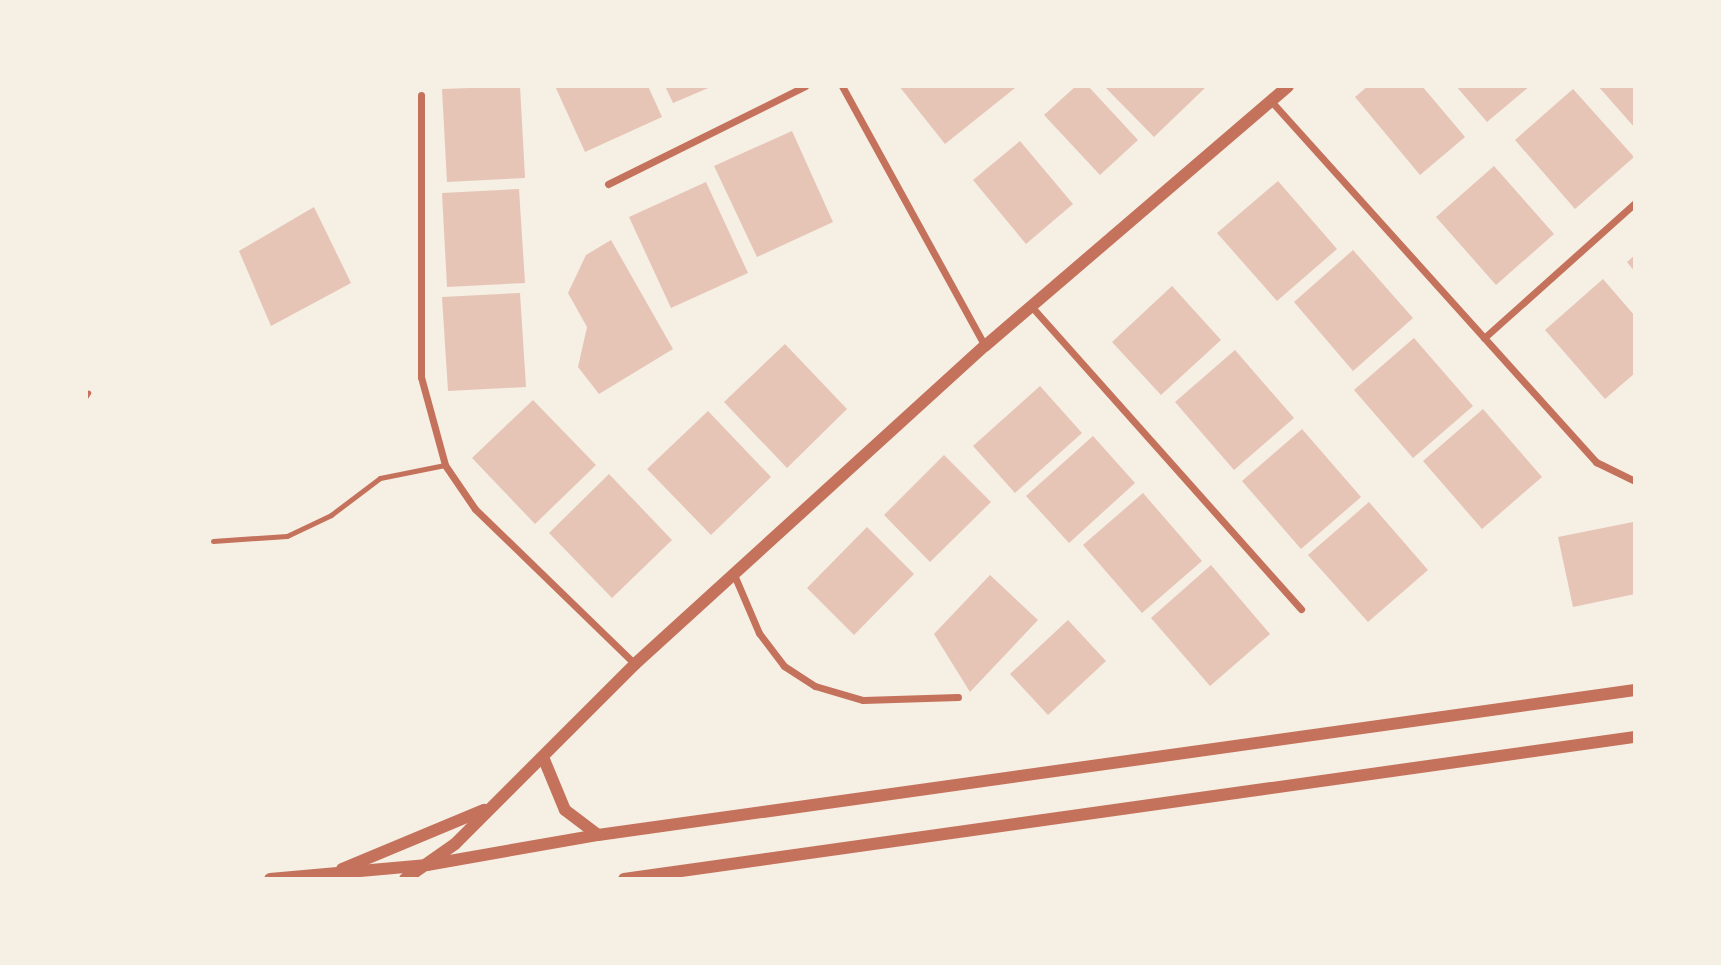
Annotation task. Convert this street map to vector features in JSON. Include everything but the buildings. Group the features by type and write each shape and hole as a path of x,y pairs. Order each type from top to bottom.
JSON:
{"street":[{"path":"608,184 805,86"},
{"path":"842,86 985,346"},
{"path":"427,865 543,757 635,664 735,577 985,346 1288,86"},
{"path":"421,95 421,377 445,465 475,509 635,664"},
{"path":"1271,101 1596,462 1635,481"},
{"path":"1485,338 1635,203"},
{"path":"1031,306 1301,609"},
{"path":"735,577 759,634 783,666 815,686 863,700 958,697"},
{"path":"270,879 339,870 403,873 427,865 598,835 1635,690"},
{"path":"624,879 1635,737"},
{"path":"543,757 565,810 598,835"},
{"path":"339,870 488,809"}],"lane":[{"path":"213,541 287,536 331,515 380,478 445,465"}]}
